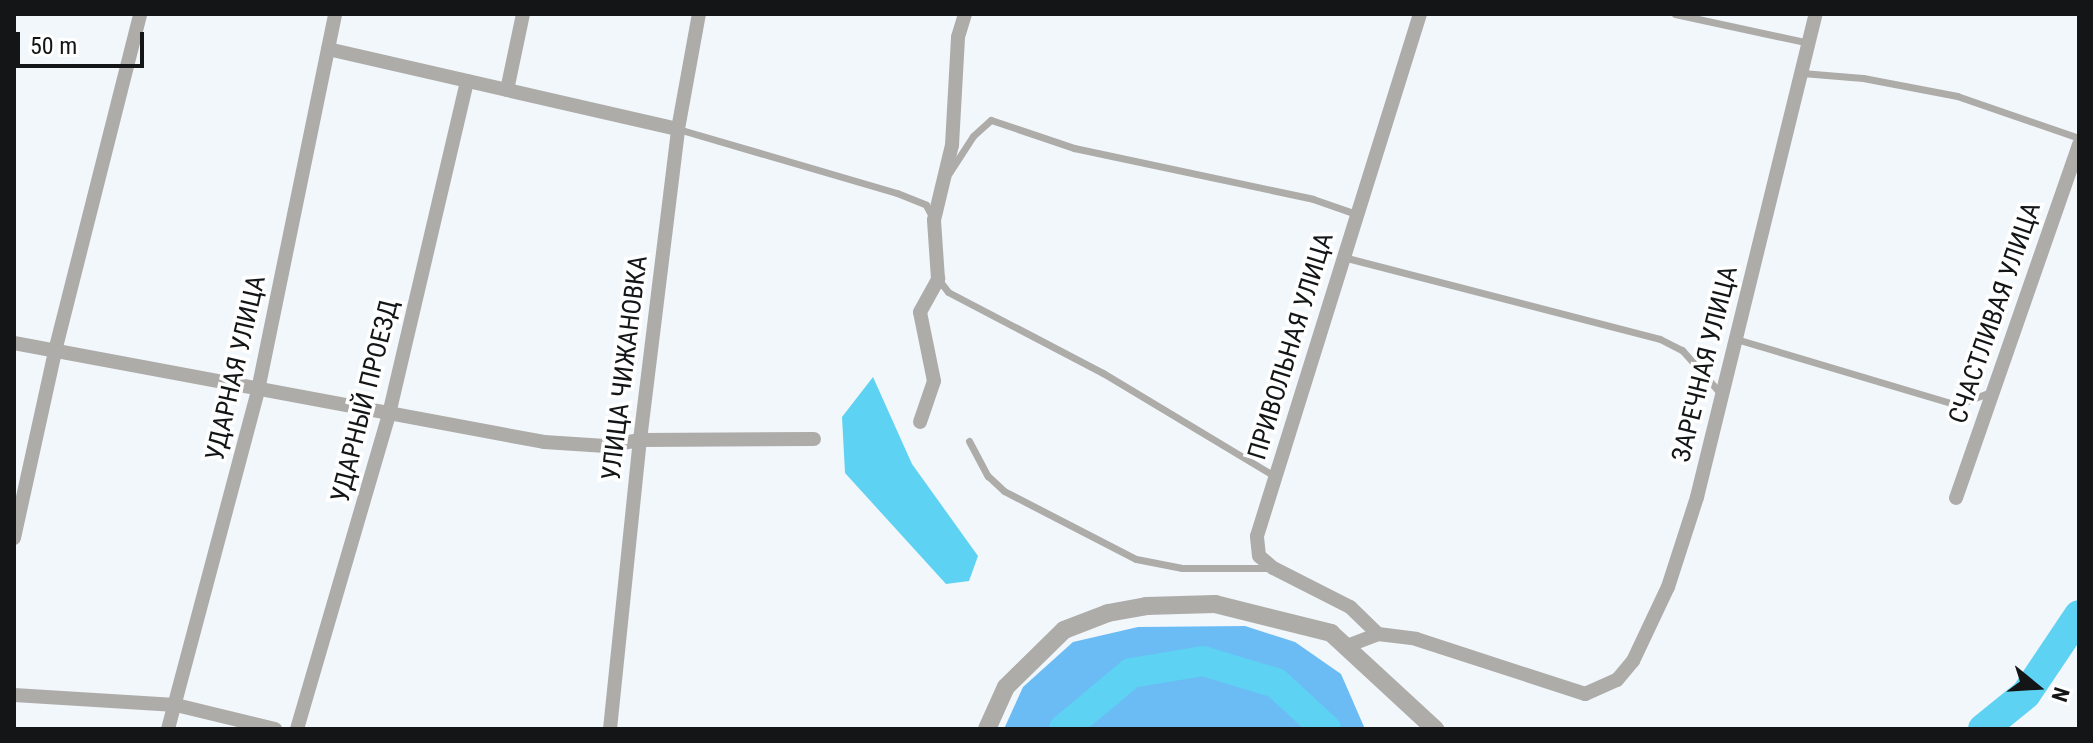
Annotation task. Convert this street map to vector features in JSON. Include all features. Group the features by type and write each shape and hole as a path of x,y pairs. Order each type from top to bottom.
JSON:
{"street":[{"path":"14,538 55,351 140,14"},
{"name":"УДАРНАЯ УЛИЦА","path":"168,729 258,390 335,14"},
{"path":"507,90 523,14"},
{"name":"УЛИЦА ЧИЖАНОВКА","path":"610,729 640,440 678,129 699,14"},
{"path":"920,422 934,381 920,312 938,279 934,220 947,176 958,37 965,14"},
{"name":"ПРИВОЛЬНАЯ УЛИЦА","path":"1273,568 1259,556 1257,536 1420,14"},
{"name":"ЗАРЕЧНАЯ УЛИЦА","path":"1378,634 1465,653 1585,694 1617,680 1633,661 1662,601 1697,497 1816,14"},
{"path":"328,49 678,129"},
{"name":"УДАРНЫЙ ПРОЕЗД","path":"297,729 389,414 467,81"},
{"name":"СЧАСТЛИВАЯ УЛИЦА","path":"1956,498 2079,144"},
{"path":"14,343 544,442 606,446 640,440 814,439"},
{"path":"1273,568 1350,607 1378,634 1347,646"},
{"path":"987,729 1006,687 1038,651 1064,630 1108,613 1146,606 1215,604 1308,624 1347,646 1435,729"},
{"path":"14,695 176,705 275,729"}],"lane":[{"path":"1675,14 1809,43"},
{"path":"1802,73 1863,78 1957,96 2079,138"},
{"path":"947,176 973,136 991,120 1074,148 1313,199 1356,214"},
{"path":"678,129 897,193 926,205 934,220"},
{"path":"1343,257 1660,339 1682,350 1722,395"},
{"path":"938,279 948,292 1103,373 1276,477"},
{"path":"1736,339 1957,405 1993,392"},
{"path":"969,441 988,476 1004,491 1136,559 1182,568 1273,568"}],"shaded area":[{"path":"873,377 912,464 978,556 969,581 946,584 845,473 842,417"},
{"path":"1245,626 1295,642 1341,674 1365,729 1004,729 1023,687 1073,642 1138,627"}],"waterway":[{"path":"1983,729 2026,694 2079,615"},
{"path":"1064,729 1131,673 1203,661 1276,683 1326,729"}]}
